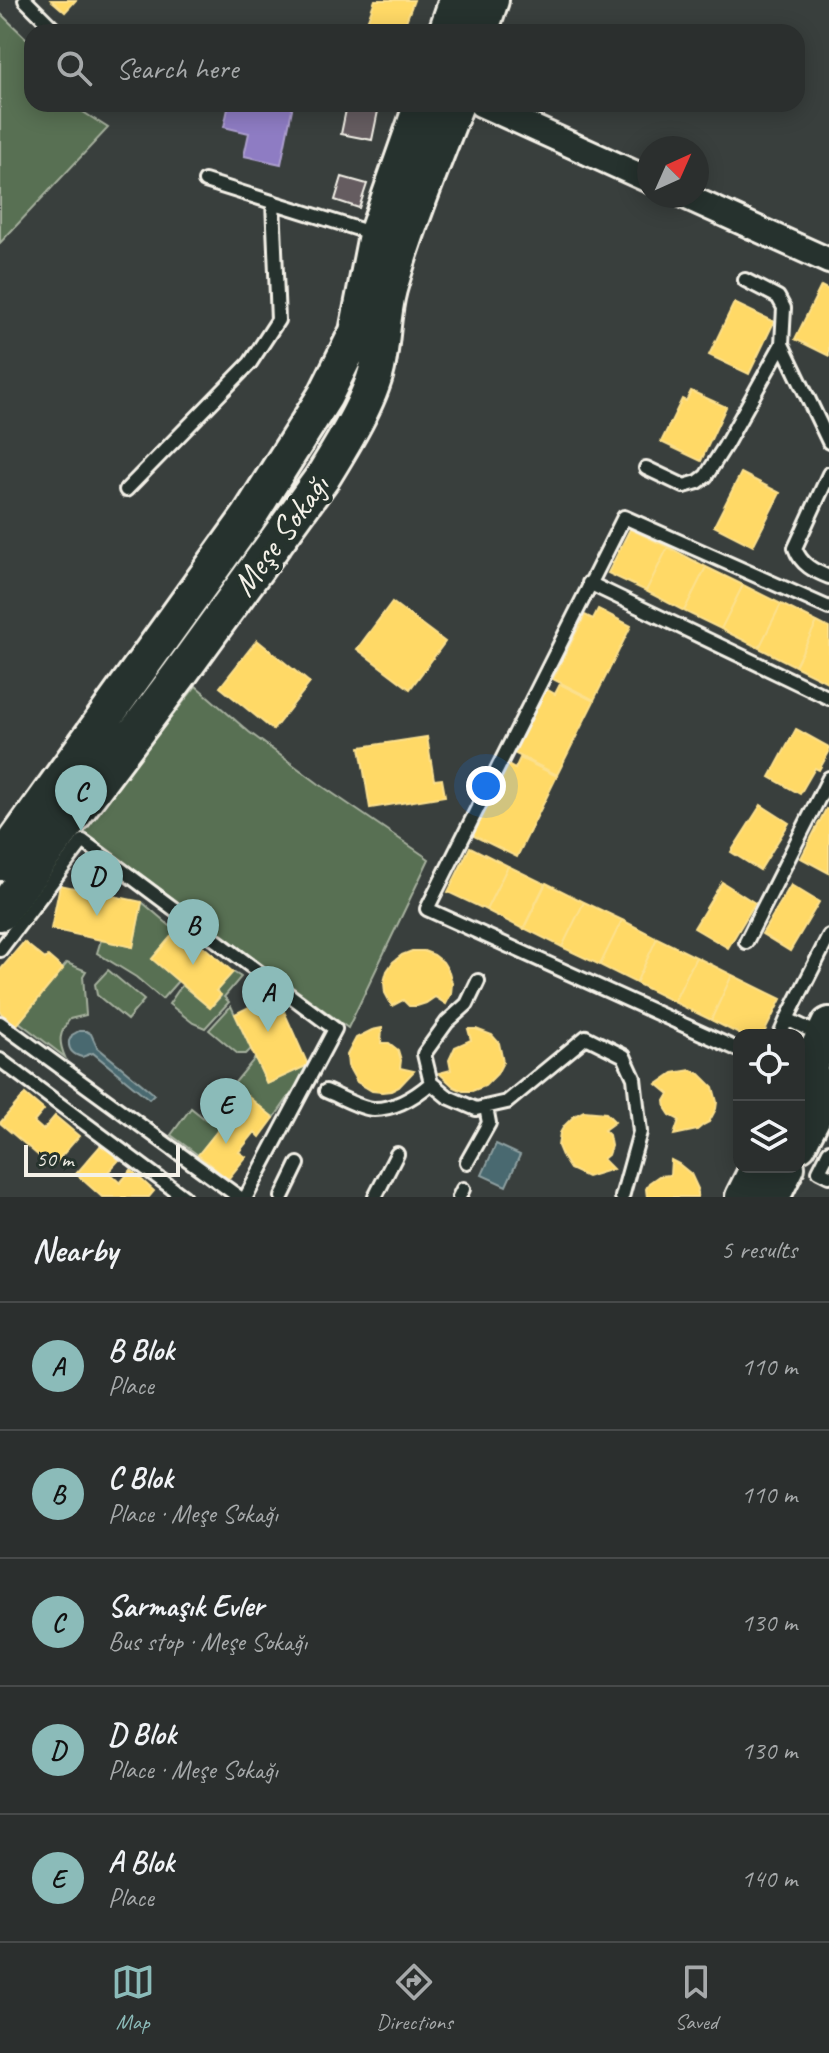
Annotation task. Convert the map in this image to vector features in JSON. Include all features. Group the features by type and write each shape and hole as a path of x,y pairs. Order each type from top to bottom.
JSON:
{"street":[{"path":"449,24 457,0"},
{"path":"483,24 491,0"},
{"name":"Meşe Sokağı","path":"0,863 248,518 325,396 357,332 376,235 419,112"},
{"name":"Meşe Sokağı","path":"15,906 339,450 376,371 389,288 453,112"},
{"path":"499,112 637,175"},
{"path":"709,207 829,261"},
{"path":"805,1075 826,1031"},
{"path":"805,1132 829,1086"},
{"path":"743,1197 755,1173"},
{"path":"772,1197 784,1173"}],"lane":[{"path":"25,0 49,24"},
{"path":"205,181 376,235"},
{"path":"126,490 250,363 278,320 273,202"},
{"path":"745,280 782,302 785,316 782,344 829,442"},
{"path":"646,468 684,486 706,476 782,344"},
{"path":"829,474 795,548 804,564 829,577"},
{"path":"733,1047 427,909 624,517 829,608"},
{"path":"589,583 829,698"},
{"path":"746,942 829,778"},
{"path":"0,950 15,906 83,841 335,1029 246,1197"},
{"path":"783,1029 829,936"},
{"path":"478,981 467,1004 447,1022 424,1054 431,1083 448,1097 476,1109 507,1102 586,1037 624,1056 634,1078 640,1132 622,1197"},
{"path":"787,1019 826,1031"},
{"path":"0,1023 239,1197"},
{"path":"0,1060 184,1197"},
{"path":"326,1091 371,1109 400,1103 431,1083"},
{"path":"467,1162 489,1123 486,1107"},
{"path":"829,1151 819,1171 829,1176"},
{"path":"375,1197 397,1154"},
{"path":"282,1197 298,1164"}],"green space":[{"path":"0,13 24,36 24,112 83,112 108,128 0,243"},
{"path":"196,686 249,732 319,784 429,859 348,1028 82,831"},
{"path":"142,902 176,931 152,959 178,981 162,999 136,977 97,953 101,940 133,947"},
{"path":"67,963 86,971 83,976 86,1015 70,1019 64,1029 61,1046 65,1057 19,1022"},
{"path":"108,970 144,1000 127,1020 97,995 95,984"},
{"path":"233,972 241,977 224,997 229,1002 205,1028 193,1023 169,1004 182,985 210,1008 221,996 216,991"},
{"path":"231,1006 251,1049 246,1054 238,1054 209,1030"},
{"path":"255,1058 267,1084 308,1065 274,1118 246,1096 198,1155 171,1135 191,1108 205,1119"}],"water":[{"path":"79,1031 91,1034 97,1047 154,1094 149,1099 93,1053 82,1057 74,1053 69,1041"},
{"path":"496,1144 520,1155 506,1186 482,1175"}],"building: Homes":[{"path":"51,0 76,0 65,12"},
{"path":"375,0 414,0 405,24 367,22"},
{"path":"821,286 829,290 829,356 795,339"},
{"path":"734,303 774,322 749,374 709,355"},
{"path":"691,391 726,407 701,461 661,442 682,399 686,401"},
{"path":"741,473 780,493 753,546 714,526"},
{"path":"630,529 668,547 646,591 608,573"},
{"path":"668,547 706,567 684,611 646,591"},
{"path":"706,567 743,585 721,629 684,611"},
{"path":"743,585 781,604 759,648 721,629"},
{"path":"392,602 445,642 410,689 357,649"},
{"path":"781,604 817,622 795,666 759,648"},
{"path":"598,609 631,626 594,700 553,679 585,615 593,619"},
{"path":"817,622 829,628 829,683 795,666"},
{"path":"257,640 310,683 273,730 220,687"},
{"path":"560,684 594,701 557,775 514,753 546,689 555,694"},
{"path":"796,729 829,747 819,770 815,768 800,794 770,777"},
{"path":"427,737 434,780 442,779 445,796 370,808 360,747"},
{"path":"520,758 557,776 517,857 472,835 506,764 515,769"},
{"path":"761,805 789,823 760,870 731,852"},
{"path":"826,809 829,810 829,873 801,858"},
{"path":"470,847 508,866 486,910 448,892"},
{"path":"508,866 545,884 523,929 486,910"},
{"path":"722,882 755,903 728,948 694,928"},
{"path":"546,883 584,902 562,947 524,928"},
{"path":"60,885 142,902 133,947 51,929"},
{"path":"791,885 819,902 790,951 762,934"},
{"path":"584,902 622,920 600,965 562,947"},
{"path":"622,920 657,938 636,983 600,965"},
{"path":"180,926 233,972 216,991 221,995 210,1008 152,959"},
{"path":"657,938 696,957 674,1002 636,983"},
{"path":"24,942 63,969 16,1026 0,1012 0,970"},
{"path":"412,951 424,951 443,962 452,983 446,1004 435,997 417,1006 409,1006 403,1000 392,1006 385,993 387,971 393,962"},
{"path":"696,957 732,975 711,1020 674,1002"},
{"path":"732,975 781,999 766,1029 733,1031 711,1020"},
{"path":"278,998 308,1065 267,1084 235,1014 251,1006 253,1010"},
{"path":"382,1028 381,1043 389,1043 398,1050 400,1068 414,1071 399,1087 382,1092 372,1091 357,1082 348,1066 347,1055 356,1038"},
{"path":"468,1029 492,1035 499,1043 503,1062 485,1086 463,1091 439,1073 451,1070 449,1060 455,1047 471,1040"},
{"path":"691,1070 713,1087 716,1109 709,1122 697,1130 674,1135 679,1120 666,1109 665,1101 669,1094 657,1084 673,1073"},
{"path":"25,1094 44,1110 34,1122 43,1130 55,1116 79,1136 52,1167 0,1123"},
{"path":"246,1095 274,1118 260,1137 255,1132 239,1152 246,1157 228,1179 198,1155"},
{"path":"584,1111 606,1113 615,1122 604,1130 609,1135 611,1146 603,1159 613,1169 587,1177 570,1169 558,1146 564,1126"},
{"path":"102,1144 119,1160 108,1172 120,1183 131,1170 154,1191 149,1197 102,1197 76,1174"},
{"path":"671,1160 691,1174 698,1189 697,1197 647,1197 649,1183 659,1176 670,1175"}],"building: Offices":[{"path":"227,112 291,112 281,164 244,156 249,133 224,127"}],"building: Other":[{"path":"346,112 378,112 372,140 341,134"},
{"path":"342,177 367,184 359,208 335,200"}],"place":[{"name":"Sarmaşık Evler","path":"81,831"},
{"name":"D Blok","path":"97,916"},
{"name":"C Blok","path":"193,965"},
{"name":"B Blok","path":"268,1032"},
{"name":"A Blok","path":"226,1144"}]}
